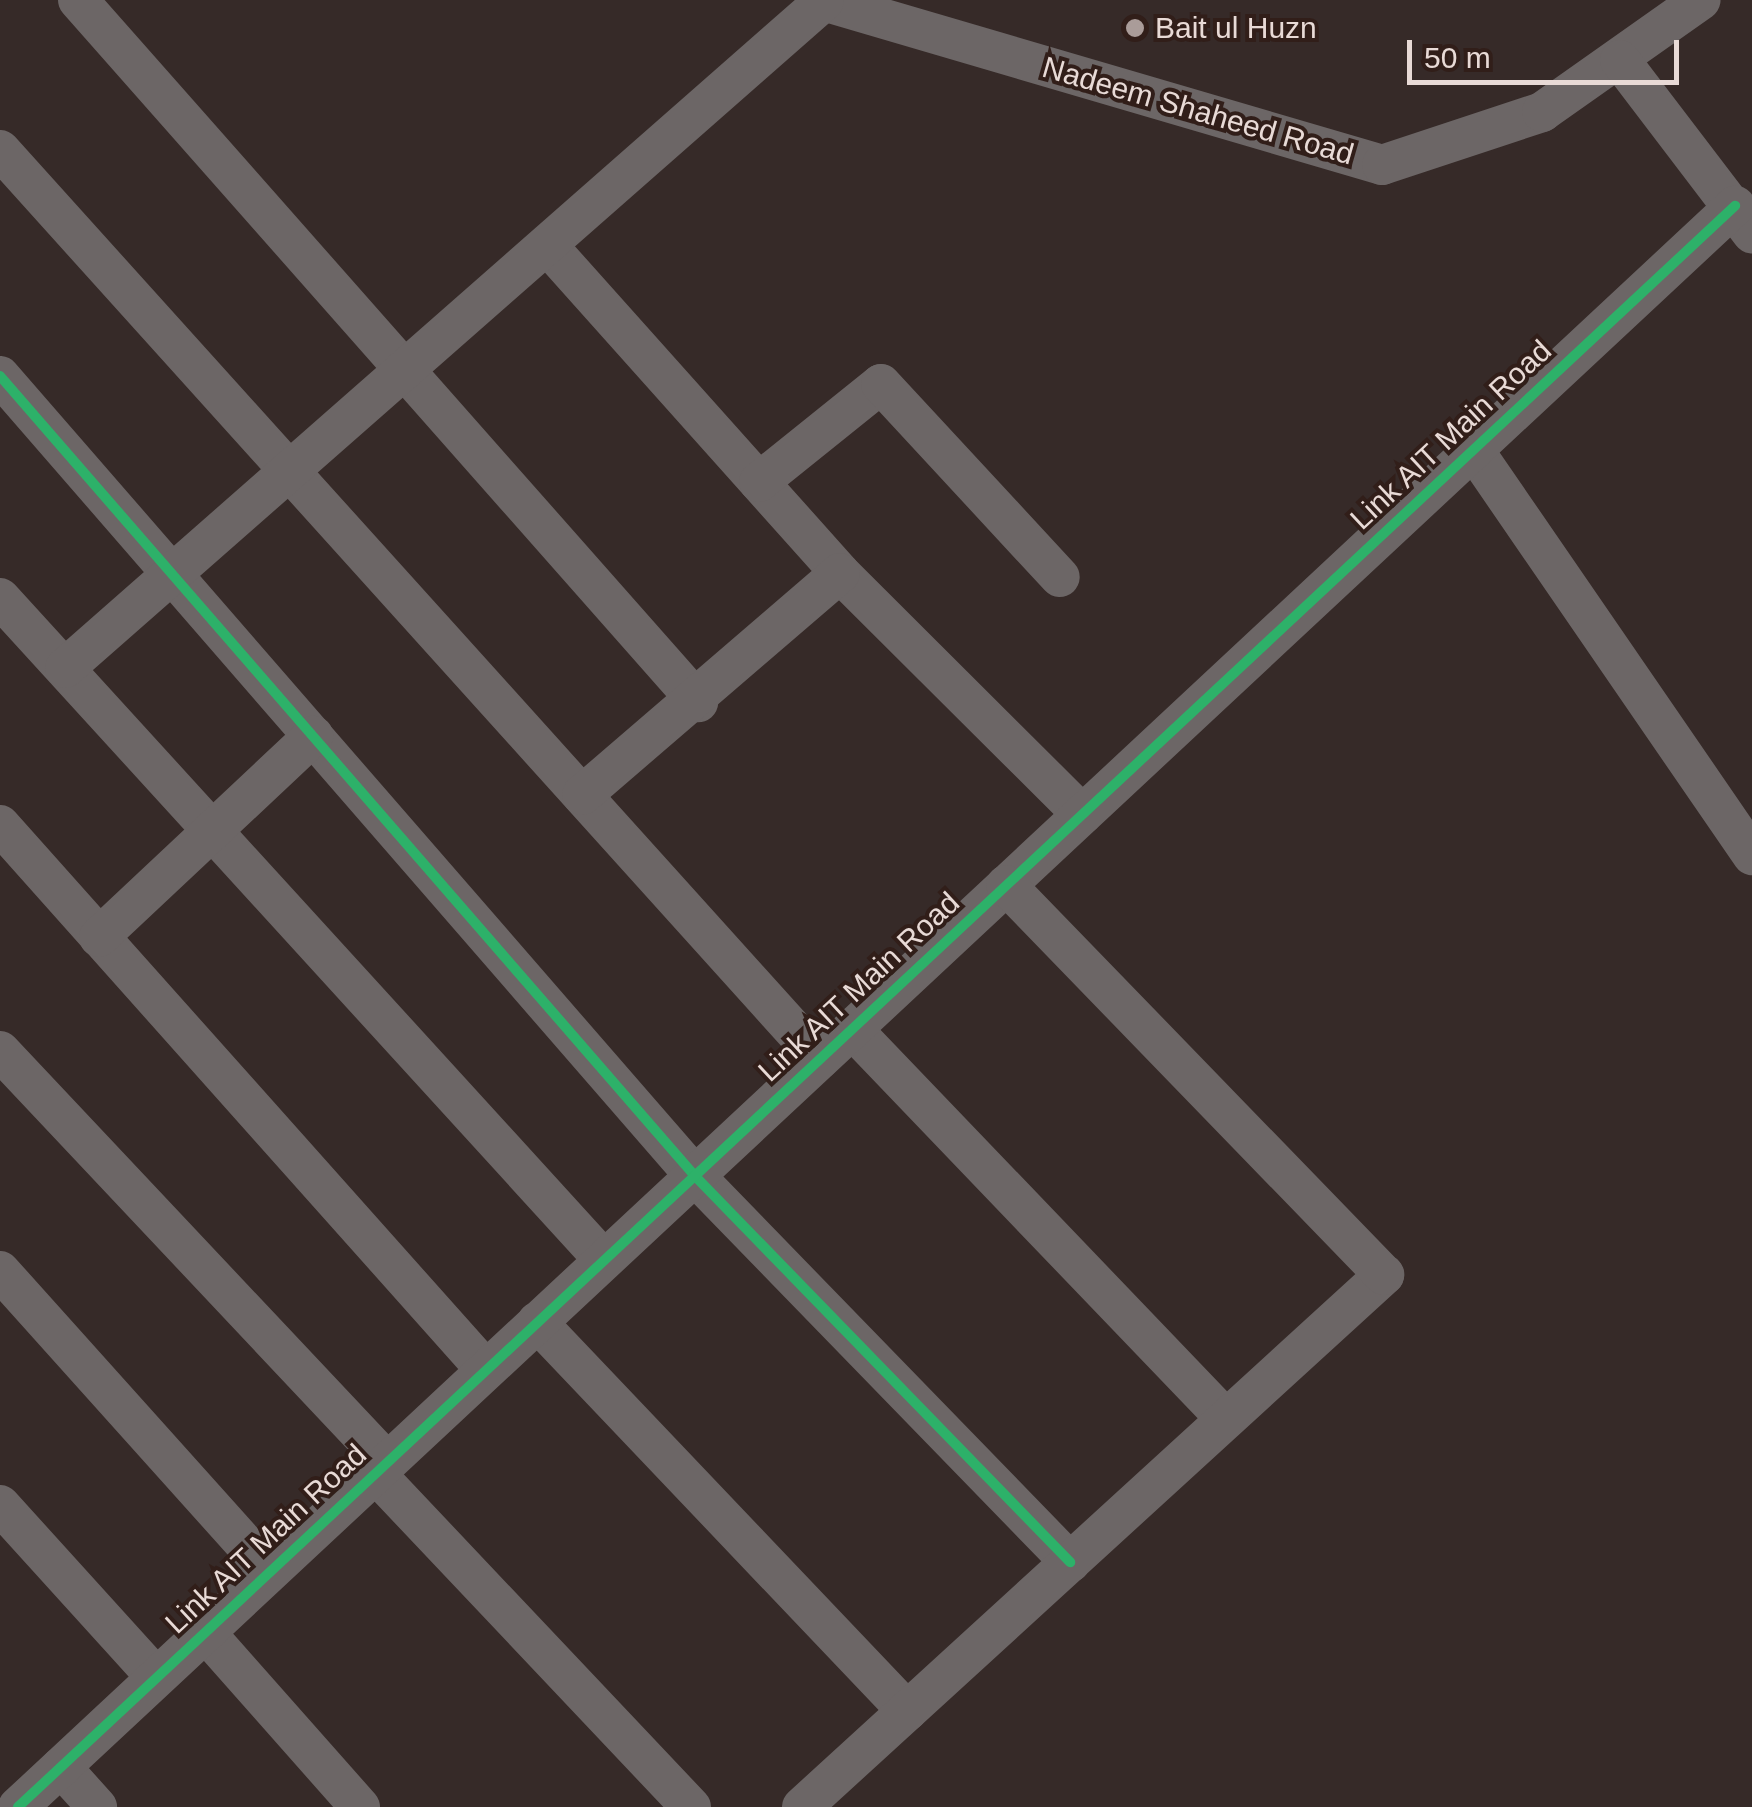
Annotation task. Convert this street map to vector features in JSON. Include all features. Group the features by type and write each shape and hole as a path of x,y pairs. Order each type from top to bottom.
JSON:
{"street":[{"path":"78,0 698,702"},
{"name":"Nadeem Shaheed Road","path":"822,1 1382,165 1542,112 1701,0"},
{"path":"64,668 822,1"},
{"path":"1620,60 1744,219"},
{"path":"0,150 820,1058"},
{"name":"Link AIT Main Road","path":"18,1807 154,1675 270,1572 1473,449 1744,219"},
{"path":"546,245 840,573 1082,814"},
{"path":"0,376 694,1175 1070,1562"},
{"path":"759,482 881,384 1060,577"},
{"path":"1473,449 1752,856"},
{"path":"582,795 698,702 840,573"},
{"path":"0,598 604,1260"},
{"path":"100,936 313,736"},
{"path":"0,825 486,1370"},
{"path":"802,1807 1384,1274 1006,884"},
{"path":"852,1029 1226,1419"},
{"path":"0,1051 691,1807"},
{"path":"0,1271 270,1572"},
{"path":"537,1322 907,1711"},
{"path":"0,1506 154,1675"},
{"path":"204,1632 360,1807"},
{"path":"61,1767 97,1807"}],"cycle path":[{"path":"18,1807 1735,206"},
{"path":"0,376 694,1175 1070,1562"}],"place":[{"name":"Bait ul Huzn","path":"1135,28"}]}
